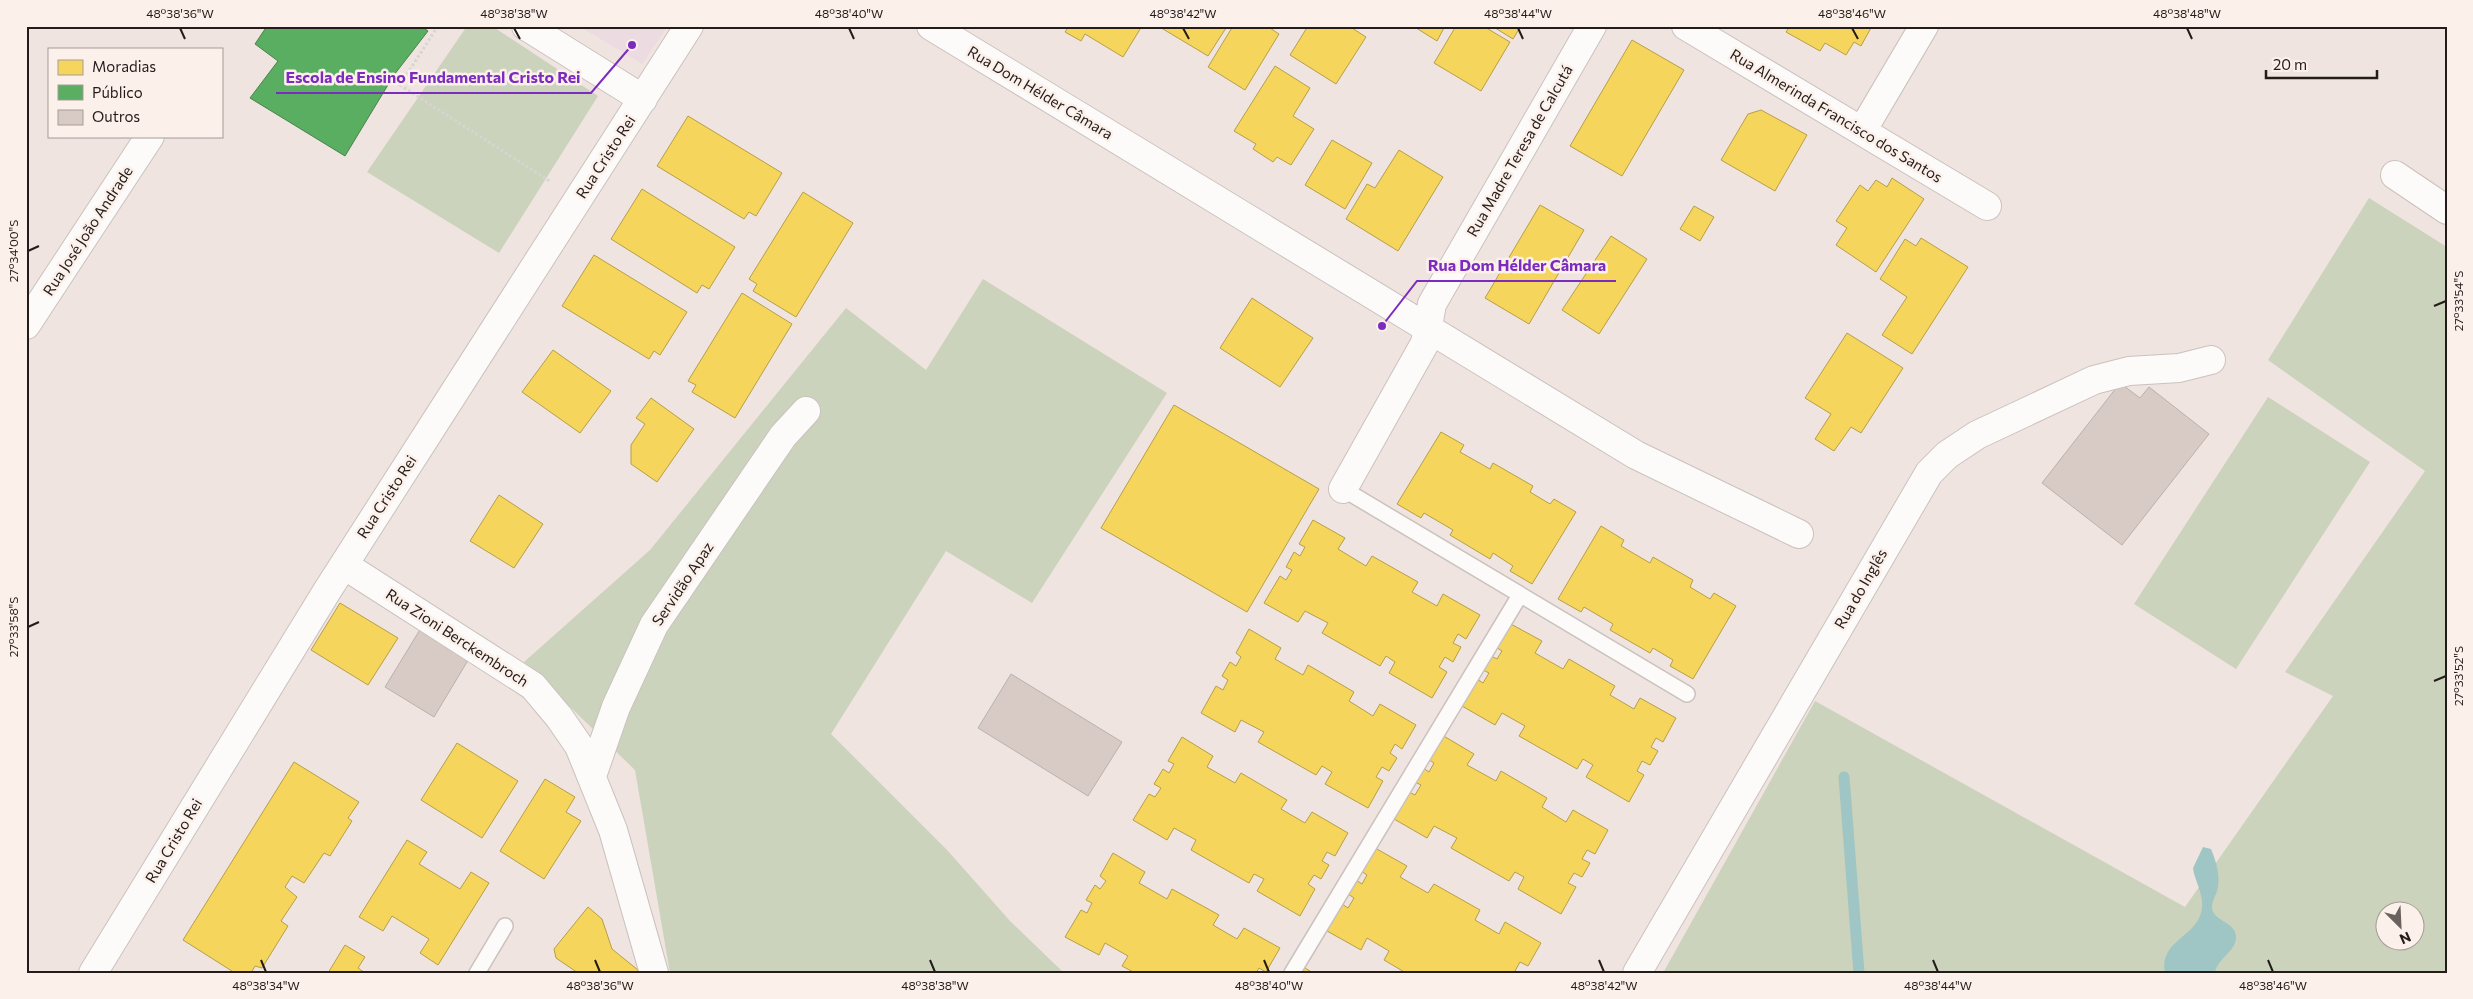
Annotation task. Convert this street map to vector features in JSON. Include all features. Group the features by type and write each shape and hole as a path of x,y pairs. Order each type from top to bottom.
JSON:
{"street":[{"path":"526,26 643,99"},
{"name":"Rua Cristo Rei","path":"93,973 344,565 688,26"},
{"name":"Rua Dom Hélder Câmara","path":"931,26 1636,455 1799,534"},
{"name":"Rua Madre Teresa de Calcutá","path":"1343,489 1425,343 1426,327 1432,304 1592,26"},
{"name":"Rua Almerinda Francisco dos Santos","path":"1686,26 1987,206"},
{"path":"1862,131 1924,26"},
{"name":"Rua José João Andrade","path":"26,325 149,138"},
{"path":"2395,175 2447,210"},
{"name":"Rua do Inglês","path":"1637,973 1928,473 1947,456 1977,435 2094,380 2129,371 2179,368 2211,360"},
{"name":"Servidão Apaz","path":"592,776 616,707 654,626 783,436 806,411"},
{"name":"Rua Zioni Berckembroch","path":"344,565 533,686 559,717 579,746 613,830 654,973"}],"lane":[{"path":"1343,489 1687,694"},
{"path":"1292,973 1520,595"},
{"path":"477,973 505,926"}],"path":[{"path":"438,26 400,85 578,200"}],"shaded area":[{"path":"579,26 668,26 642,64"}],"green space":[{"path":"467,26 492,26 598,96 499,253 367,172"},
{"path":"2369,198 2447,247 2447,973 1663,973 1815,701 2185,907 2333,696 2285,672 2425,471 2268,360"},
{"path":"983,279 1167,393 1032,603 946,551 831,734 948,851 1010,921 1064,973 670,973 635,770 524,662 650,550 846,308 926,370"},
{"path":"2268,397 2370,462 2236,669 2134,604"}],"water":[{"path":"2203,847 2211,849 2218,872 2218,887 2212,909 2217,917 2233,928 2236,937 2235,942 2219,963 2215,973 2165,973 2167,954 2192,928 2201,913 2202,901 2193,868"}],"building: Moradias":[{"path":"1069,26 1142,26 1123,57 1085,34 1081,41 1065,32"},
{"path":"1158,26 1224,26 1226,28 1208,56"},
{"path":"1233,26 1267,26 1279,34 1245,90 1208,67"},
{"path":"1308,26 1349,26 1366,37 1336,84 1290,55"},
{"path":"1413,26 1445,26 1437,41"},
{"path":"1456,26 1483,26 1510,42 1481,91 1434,63"},
{"path":"1492,26 1521,26 1513,39"},
{"path":"1790,26 1872,26 1861,46 1854,42 1846,55 1825,43 1820,51 1786,32"},
{"path":"1632,40 1684,70 1622,176 1570,146"},
{"path":"1275,66 1310,88 1293,116 1314,129 1291,165 1277,157 1273,162 1253,149 1256,144 1234,131"},
{"path":"1761,110 1807,135 1775,191 1721,160 1748,114"},
{"path":"688,116 782,173 756,216 749,212 744,219 657,166"},
{"path":"1332,140 1372,163 1345,209 1305,185"},
{"path":"1399,150 1443,177 1398,251 1346,219 1367,184 1375,188"},
{"path":"1892,178 1924,199 1876,272 1836,245 1847,228 1836,221 1860,185 1868,191 1876,180 1887,187"},
{"path":"642,189 735,247 709,289 702,285 697,293 611,239"},
{"path":"803,192 853,223 796,317 753,291 757,284 749,279"},
{"path":"1540,205 1584,230 1529,324 1485,298"},
{"path":"1694,206 1714,217 1700,241 1680,229"},
{"path":"1611,236 1647,259 1599,334 1562,310"},
{"path":"1921,238 1968,267 1912,354 1882,335 1907,297 1880,279 1905,239 1916,246"},
{"path":"594,255 687,312 660,355 654,351 649,359 562,306"},
{"path":"742,293 792,324 735,418 692,392 696,385 688,381"},
{"path":"1252,298 1313,338 1280,387 1220,348"},
{"path":"1847,333 1903,368 1861,433 1851,427 1834,451 1815,439 1831,414 1805,398"},
{"path":"553,350 611,391 580,433 522,392"},
{"path":"651,398 694,429 657,482 631,464 631,445 645,424 636,418"},
{"path":"1174,405 1319,489 1247,612 1101,528"},
{"path":"1441,432 1464,445 1460,452 1490,469 1493,463 1533,486 1530,492 1550,504 1554,499 1576,512 1532,584 1510,571 1513,566 1493,553 1490,559 1450,535 1453,530 1424,513 1421,518 1397,504"},
{"path":"499,495 543,524 514,568 470,541"},
{"path":"1313,520 1345,538 1338,549 1366,566 1372,556 1418,582 1412,592 1437,606 1443,594 1480,615 1466,639 1458,634 1453,643 1461,647 1453,662 1445,657 1439,667 1447,672 1432,698 1389,673 1395,662 1386,656 1380,666 1322,633 1328,623 1305,611 1298,622 1264,603 1280,576 1286,580 1292,570 1286,567 1294,552 1300,556 1305,547 1299,544"},
{"path":"1601,526 1624,540 1621,546 1650,563 1653,557 1693,580 1690,587 1710,599 1714,593 1736,606 1693,679 1670,666 1673,660 1653,648 1650,653 1610,630 1613,624 1584,607 1581,612 1558,599"},
{"path":"340,603 398,638 368,685 311,650"},
{"path":"1509,623 1542,641 1535,653 1563,669 1569,659 1615,686 1610,695 1634,709 1640,698 1676,718 1663,742 1656,738 1651,747 1658,751 1650,765 1642,761 1637,771 1644,775 1629,802 1586,777 1593,765 1583,759 1577,769 1519,736 1525,726 1502,713 1495,725 1462,706 1477,679 1483,683 1489,673 1483,670 1491,656 1497,659 1502,651 1496,647"},
{"path":"1249,629 1281,648 1275,659 1303,675 1308,665 1354,692 1349,701 1373,716 1380,704 1416,725 1402,749 1395,744 1390,753 1397,758 1389,771 1382,767 1376,777 1383,781 1368,808 1325,784 1332,772 1322,766 1316,775 1258,742 1264,732 1241,720 1235,732 1201,713 1216,686 1223,690 1228,680 1222,676 1230,662 1236,666 1241,657 1236,653"},
{"path":"1442,735 1474,754 1467,765 1496,781 1501,771 1547,798 1542,807 1566,822 1573,810 1608,830 1595,854 1587,850 1582,859 1590,863 1582,877 1574,873 1568,883 1576,887 1561,914 1518,889 1524,877 1515,872 1509,881 1451,848 1457,838 1434,826 1427,838 1394,819 1409,792 1415,795 1421,785 1415,782 1423,768 1429,772 1434,763 1428,759"},
{"path":"1182,737 1213,756 1207,767 1235,783 1241,773 1287,800 1281,809 1305,823 1312,812 1348,833 1335,856 1327,852 1322,861 1329,865 1321,879 1314,875 1308,884 1315,889 1300,916 1257,891 1264,879 1254,874 1249,883 1191,850 1196,840 1174,828 1167,840 1133,820 1149,794 1155,797 1161,788 1154,784 1163,769 1169,773 1174,764 1168,761"},
{"path":"457,743 518,781 482,838 421,800"},
{"path":"294,762 359,802 348,818 352,821 330,856 324,853 304,883 292,876 285,887 297,897 281,921 288,926 262,968 255,966 251,973 235,973 183,940"},
{"path":"545,779 575,797 566,812 581,821 544,879 500,851"},
{"path":"407,840 427,852 419,864 460,889 471,872 489,883 438,965 420,953 429,939 392,916 383,931 359,917"},
{"path":"1375,848 1407,866 1400,877 1428,893 1434,884 1480,910 1475,920 1499,934 1505,922 1541,943 1528,966 1520,962 1515,971 1518,973 1406,973 1384,960 1389,951 1367,938 1361,950 1327,931 1342,904 1348,908 1354,898 1348,894 1356,880 1362,884 1367,875 1361,871"},
{"path":"1113,853 1145,872 1139,883 1167,899 1172,889 1219,915 1213,925 1237,939 1244,928 1280,948 1266,972 1259,968 1256,973 1135,973 1122,966 1128,956 1105,943 1099,955 1065,937 1081,910 1087,913 1092,903 1086,900 1095,885 1100,889 1106,881 1100,876"},
{"path":"588,907 602,919 612,949 638,970 638,973 578,973 556,958 554,949"},
{"path":"345,945 365,957 358,968 365,973 328,973"},
{"path":"1302,966 1313,973 1298,973"}],"building: Público":[{"path":"267,26 421,26 428,31 394,75 345,156 250,98 278,61 255,44"}],"building: Outros":[{"path":"2120,383 2140,398 2149,387 2209,434 2122,545 2042,483"},
{"path":"421,628 470,657 434,717 385,687"},
{"path":"1011,674 1122,742 1088,796 978,728"}],"waterway":[{"path":"1844,777 1859,973"}],"place":[{"name":"Escola de Ensino Fundamental Cristo Rei","path":"632,45"},
{"name":"Rua Dom Hélder Câmara","path":"1382,326"}]}
